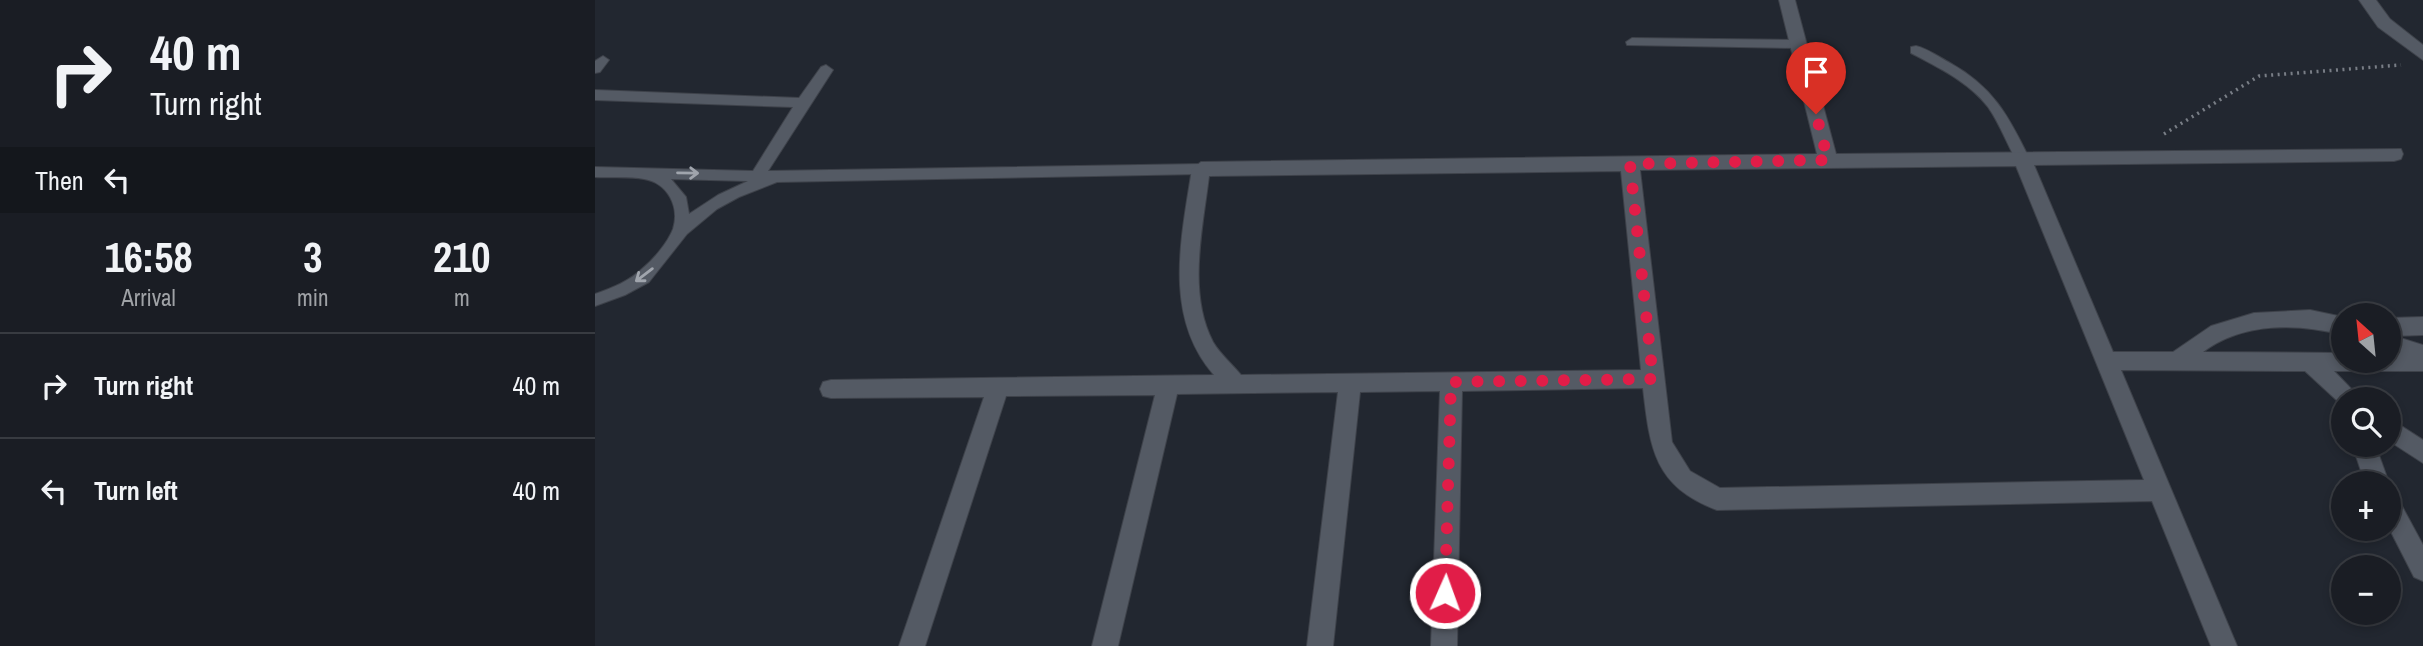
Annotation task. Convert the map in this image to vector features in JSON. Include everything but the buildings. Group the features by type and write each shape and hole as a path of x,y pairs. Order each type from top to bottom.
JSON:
{"street":[{"path":"1787,0 1828,160"},
{"path":"2367,0 2416,59"},
{"path":"1236,384 1203,343 1192,309 1192,242 1201,169 2394,154"},
{"path":"2022,158 2224,646"},
{"path":"1630,164 1661,444 1682,479 1717,499 2160,490"},
{"path":"2178,361 2205,339 2280,318 2323,319 2331,322"},
{"path":"2401,327 2423,326"},
{"path":"2401,347 2423,354"},
{"path":"2108,361 2423,362"},
{"path":"2309,361 2337,387"},
{"path":"831,389 1653,379"},
{"path":"1444,646 1451,382"},
{"path":"1320,646 1350,383"},
{"path":"1105,646 1168,385"},
{"path":"912,646 998,387"},
{"path":"2401,437 2423,453"},
{"path":"2401,528 2423,569"}],"lane":[{"path":"1632,43 1798,44"},
{"path":"1916,50 1978,85 1991,98 2022,158"},
{"path":"758,175 826,70"},
{"path":"595,96 803,103"},
{"path":"595,172 786,177 1201,169"},
{"path":"641,172 666,182 675,190 683,210 679,233"},
{"path":"596,301 644,276 655,267 679,233 694,218 732,193 786,177"}],"path":[{"path":"2152,134 2165,134 2259,76 2416,59"}],"route":[{"path":"1445,593 1451,382 1653,379 1630,164 1828,160 1816,114"}]}
